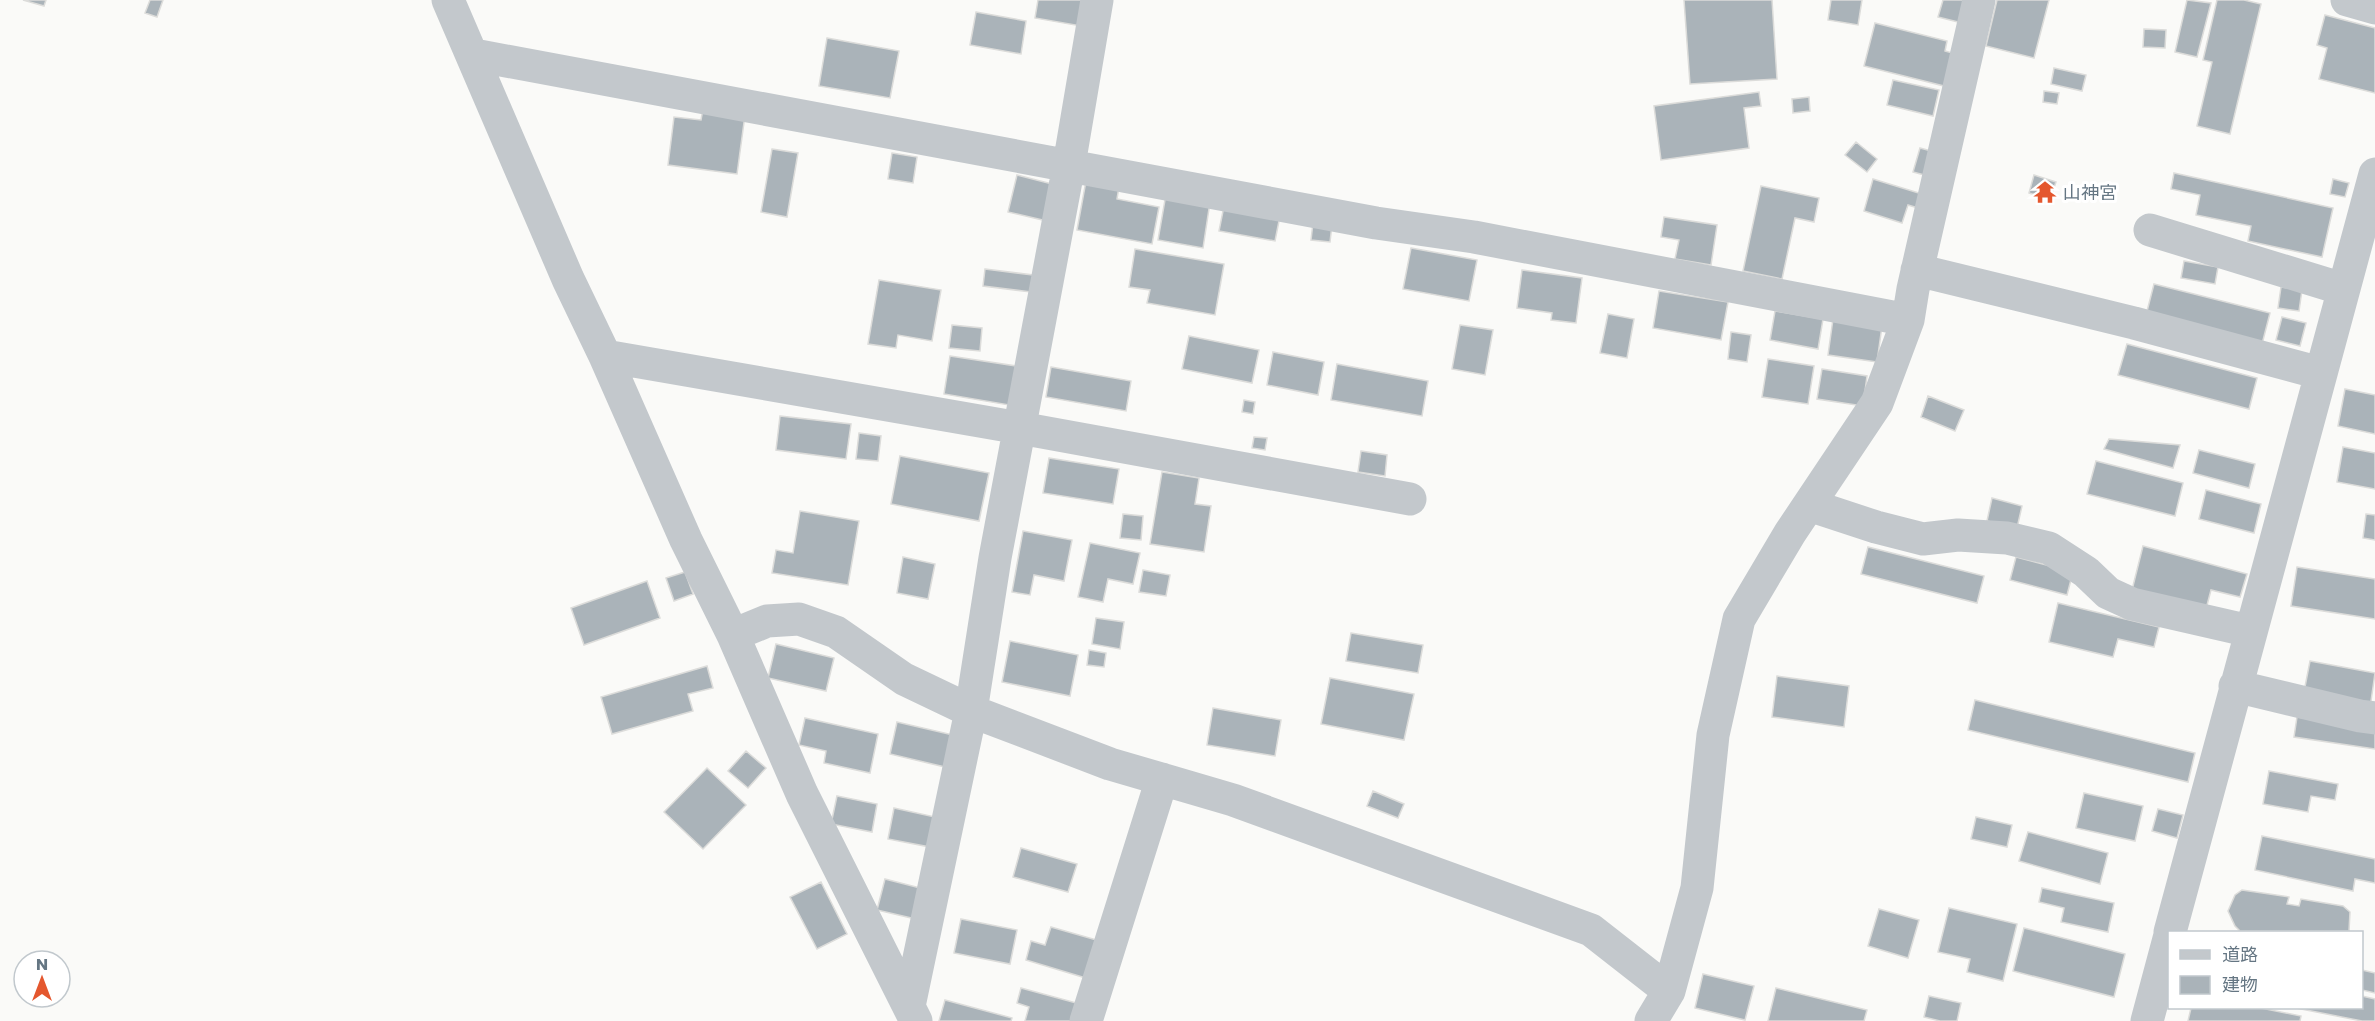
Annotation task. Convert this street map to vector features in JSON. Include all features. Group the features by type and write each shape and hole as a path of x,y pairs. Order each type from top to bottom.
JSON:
{"street":[{"path":"448,0 474,55 568,279 605,356 686,540 733,635 802,794 913,1014"},
{"path":"913,1014 971,711 995,558 1069,165 1097,0"},
{"path":"1658,1012 1697,888 1713,735 1739,619 1790,533 1877,403 1908,320 1917,270 1979,0"},
{"path":"2347,0 2375,8"},
{"path":"474,55 1376,223 1474,237 1908,320"},
{"path":"2171,931 2343,289 2369,217 2375,174"},
{"path":"2150,230 2343,289"},
{"path":"1917,270 2320,373"},
{"path":"605,356 1020,428 1410,500"},
{"path":"1809,505 1876,527 1923,539 1958,536 2007,538 2049,548 2086,572 2108,593 2132,604 2250,631"},
{"path":"733,635 767,621 800,619 836,632 904,679 971,711 1110,764 1233,800 1591,930 1658,1012"},
{"path":"2235,686 2375,718"},
{"path":"1086,1021 1162,779"},
{"path":"2147,1021 2168,942"}],"building":[{"path":"23,0 46,0 44,6"},
{"path":"150,0 163,0 157,17 145,13"},
{"path":"1038,0 1086,0 1081,26 1035,18"},
{"path":"1684,0 1772,0 1777,79 1690,84"},
{"path":"1831,0 1862,0 1858,25 1828,20"},
{"path":"1943,0 1972,0 1966,24 1938,17"},
{"path":"1997,0 2049,0 2034,58 1986,46"},
{"path":"2187,0 2211,3 2197,57 2175,52"},
{"path":"2217,0 2244,0 2261,4 2230,134 2197,126 2212,62 2203,60"},
{"path":"976,12 1026,21 1021,54 970,45"},
{"path":"2325,15 2375,28 2375,93 2319,79 2327,48 2317,45"},
{"path":"1875,23 1947,41 1945,51 1956,54 1948,87 1864,66"},
{"path":"2144,29 2166,30 2165,48 2143,47"},
{"path":"827,38 899,51 890,98 819,86"},
{"path":"2054,68 2086,75 2082,91 2051,84"},
{"path":"1893,80 1939,90 1933,116 1887,105"},
{"path":"2044,91 2059,93 2057,104 2043,102"},
{"path":"1759,92 1761,106 1744,108 1749,148 1661,160 1654,106"},
{"path":"1809,97 1810,111 1793,113 1792,99"},
{"path":"703,109 745,115 737,174 668,165 674,117 701,120"},
{"path":"1856,142 1877,159 1867,172 1845,155"},
{"path":"1920,148 1935,152 1928,176 1913,172"},
{"path":"772,149 798,153 787,217 761,212"},
{"path":"892,153 917,157 913,183 888,179"},
{"path":"2174,173 2333,208 2322,257 2248,241 2251,226 2196,215 2200,195 2171,189"},
{"path":"1017,175 1056,185 1047,221 1008,212"},
{"path":"2034,175 2056,182 2050,199 2029,193"},
{"path":"1873,179 1922,194 1918,208 1908,205 1902,223 1864,211"},
{"path":"2333,179 2349,183 2345,197 2330,194"},
{"path":"1086,181 1119,187 1117,199 1159,207 1152,244 1077,230"},
{"path":"1761,186 1819,198 1814,222 1795,218 1782,279 1743,271"},
{"path":"1166,194 1210,202 1203,248 1158,240"},
{"path":"1224,206 1280,216 1275,241 1219,231"},
{"path":"1664,217 1717,225 1711,265 1675,259 1679,240 1661,237"},
{"path":"1313,223 1332,225 1330,242 1311,240"},
{"path":"1411,248 1477,260 1469,301 1403,289"},
{"path":"1135,249 1224,264 1215,315 1147,303 1150,290 1129,287"},
{"path":"2184,261 2218,267 2215,284 2181,278"},
{"path":"985,269 1033,275 1031,292 983,286"},
{"path":"1522,270 1582,278 1576,323 1551,320 1552,313 1517,308"},
{"path":"879,280 941,290 932,341 898,335 896,348 868,344"},
{"path":"2154,284 2270,313 2261,348 2145,319"},
{"path":"2281,287 2302,290 2299,311 2278,308"},
{"path":"1659,291 1728,302 1721,340 1653,328"},
{"path":"1775,311 1823,319 1818,349 1770,340"},
{"path":"1608,314 1634,319 1627,358 1600,353"},
{"path":"2282,317 2306,323 2300,346 2276,340"},
{"path":"1833,319 1882,326 1877,362 1828,355"},
{"path":"952,325 982,328 980,351 949,348"},
{"path":"1460,325 1493,330 1485,375 1452,369"},
{"path":"1731,332 1751,335 1747,362 1728,359"},
{"path":"1189,336 1259,350 1252,383 1182,369"},
{"path":"2127,344 2257,378 2249,409 2118,375"},
{"path":"1273,352 1324,362 1318,395 1267,385"},
{"path":"950,356 1016,366 1009,405 944,394"},
{"path":"1768,359 1814,366 1808,404 1762,397"},
{"path":"1337,364 1428,381 1422,416 1331,400"},
{"path":"1051,367 1131,381 1126,411 1046,397"},
{"path":"1822,369 1867,376 1863,406 1817,399"},
{"path":"2345,389 2375,395 2375,434 2338,426"},
{"path":"1928,396 1964,410 1955,431 1921,417"},
{"path":"1244,400 1255,402 1253,414 1242,412"},
{"path":"780,416 851,424 846,459 776,450"},
{"path":"859,433 881,436 878,461 856,459"},
{"path":"1254,437 1267,438 1265,450 1252,448"},
{"path":"2109,439 2180,445 2173,468 2104,449"},
{"path":"2343,447 2375,453 2375,489 2337,482"},
{"path":"2199,450 2255,464 2249,488 2193,473"},
{"path":"1361,451 1387,455 1385,476 1358,472"},
{"path":"900,456 989,473 979,521 891,504"},
{"path":"1049,458 1119,469 1113,504 1043,493"},
{"path":"2096,461 2183,483 2175,516 2087,494"},
{"path":"1162,472 1199,478 1195,504 1211,506 1204,552 1150,544"},
{"path":"2206,490 2261,504 2254,533 2199,519"},
{"path":"1992,498 2022,506 2017,528 1987,521"},
{"path":"800,511 859,521 848,585 772,573 776,550 793,553"},
{"path":"1123,514 1143,516 1141,540 1120,538"},
{"path":"2366,514 2375,515 2375,540 2363,538"},
{"path":"1023,531 1072,540 1064,581 1034,575 1030,595 1012,592"},
{"path":"1090,543 1140,553 1133,584 1108,579 1103,602 1078,597"},
{"path":"2143,546 2247,574 2240,597 2211,590 2206,609 2132,590"},
{"path":"1868,547 1984,576 1977,603 1861,574"},
{"path":"903,557 935,564 928,599 897,593"},
{"path":"2016,557 2073,572 2067,595 2010,580"},
{"path":"2297,567 2375,579 2375,619 2291,606"},
{"path":"1143,570 1170,575 1166,596 1139,592"},
{"path":"685,572 693,594 674,601 666,578"},
{"path":"647,581 660,618 584,645 571,608"},
{"path":"2058,603 2159,627 2154,647 2118,639 2113,657 2049,642"},
{"path":"1096,618 1124,622 1120,649 1092,644"},
{"path":"1351,633 1423,645 1418,673 1346,661"},
{"path":"1010,641 1078,655 1070,696 1002,682"},
{"path":"776,644 834,658 826,691 768,678"},
{"path":"1089,650 1106,653 1104,667 1087,665"},
{"path":"2310,661 2375,673 2370,708 2303,697"},
{"path":"707,666 713,688 688,694 693,711 612,734 601,697"},
{"path":"1777,676 1849,686 1844,727 1772,717"},
{"path":"1330,678 1414,694 1404,740 1321,724"},
{"path":"1975,700 2195,753 2188,782 1968,730"},
{"path":"1213,708 1281,720 1275,756 1207,745"},
{"path":"2297,717 2375,727 2375,749 2294,737"},
{"path":"805,718 878,734 870,773 824,763 826,751 799,745"},
{"path":"897,722 953,735 945,767 890,754"},
{"path":"746,751 766,768 748,788 728,771"},
{"path":"707,768 746,805 703,849 664,812"},
{"path":"2269,771 2338,784 2335,800 2311,796 2308,812 2263,804"},
{"path":"1373,791 1404,804 1398,818 1367,806"},
{"path":"2084,793 2143,806 2135,841 2076,828"},
{"path":"837,796 877,804 872,832 831,824"},
{"path":"894,808 935,817 930,847 888,839"},
{"path":"2158,809 2183,815 2177,838 2152,831"},
{"path":"1976,817 2012,825 2007,847 1971,839"},
{"path":"2028,832 2108,853 2100,884 2019,861"},
{"path":"2262,836 2375,859 2375,883 2355,879 2353,891 2255,870"},
{"path":"1021,848 1077,864 1068,892 1013,877"},
{"path":"885,879 928,890 920,920 877,910"},
{"path":"821,882 847,934 817,949 790,897"},
{"path":"2042,888 2114,903 2108,932 2061,922 2064,908 2039,902"},
{"path":"2242,890 2289,897 2287,904 2299,906 2301,899 2343,906 2350,912 2349,931 2240,931 2228,911 2235,895"},
{"path":"1949,908 2017,924 2003,981 1967,972 1970,959 1938,952"},
{"path":"1879,909 1919,920 1908,958 1868,946"},
{"path":"961,919 1017,930 1010,964 954,953"},
{"path":"1051,927 1100,941 1089,979 1026,960 1031,941 1045,945"},
{"path":"2024,928 2125,954 2114,997 2013,971"},
{"path":"2363,970 2375,973 2375,993 2363,990"},
{"path":"1703,974 1754,986 1745,1020 1695,1008"},
{"path":"1021,988 1080,1004 1075,1021 1025,1021 1029,1007 1017,1003"},
{"path":"1776,988 1867,1010 1864,1021 1768,1021"},
{"path":"1929,996 1961,1003 1957,1021 1940,1021 1924,1017"},
{"path":"2363,996 2375,999 2375,1021 2362,1021 2301,1009 2363,1009"},
{"path":"945,1000 1012,1018 1011,1021 939,1021"},
{"path":"2191,1009 2266,1009 2301,1016 2300,1021 2188,1021"}],"place":[{"name":"山神宮","path":"2045,192"}]}
